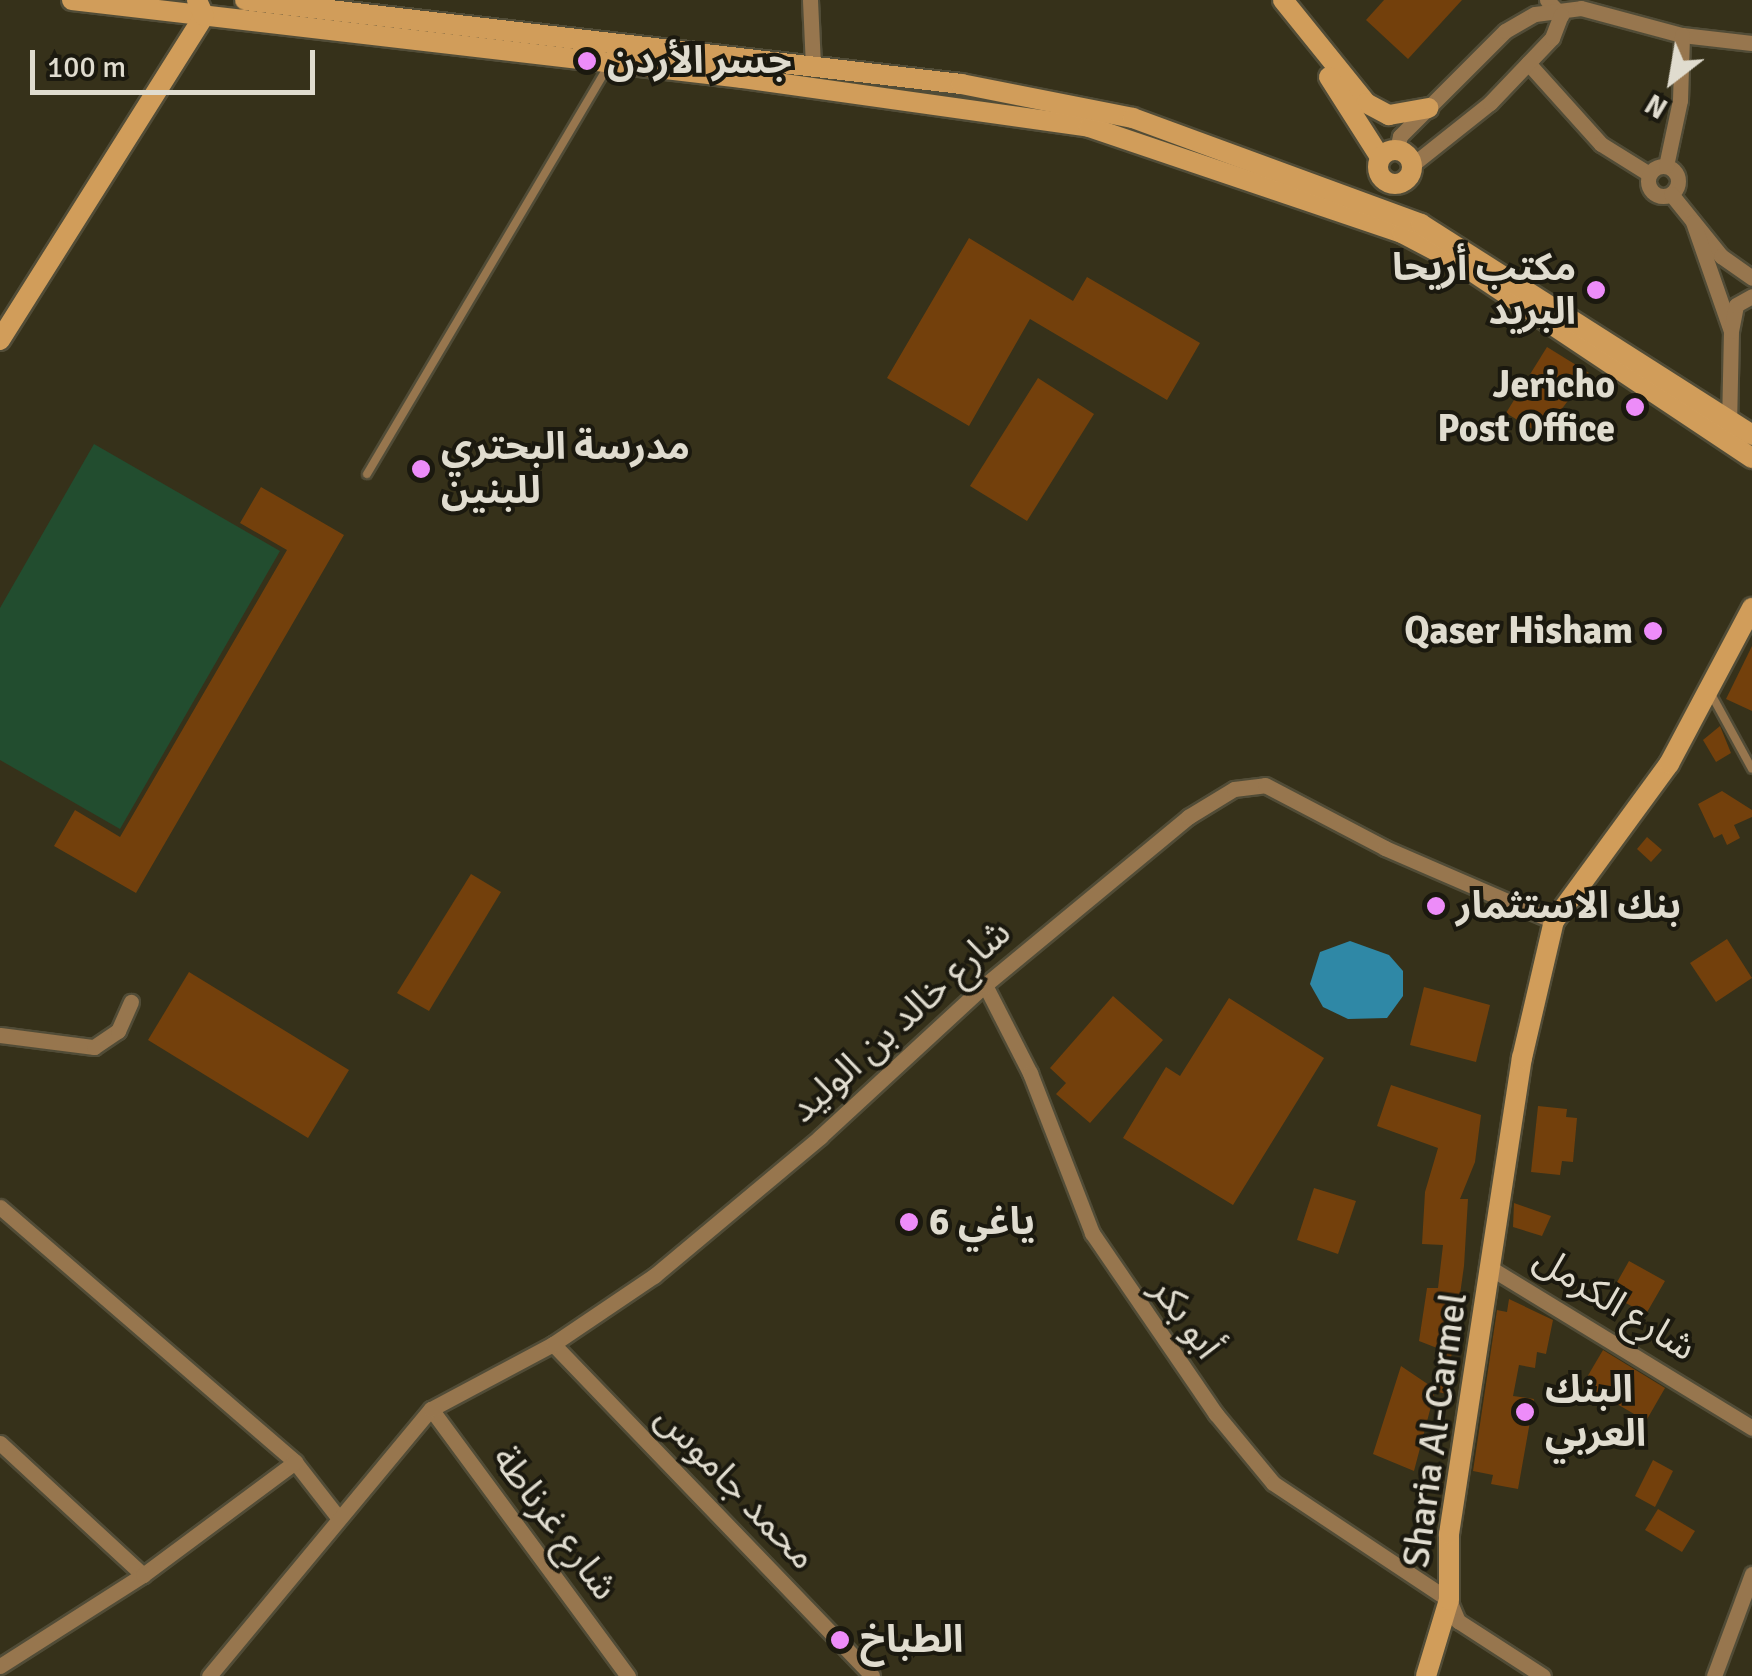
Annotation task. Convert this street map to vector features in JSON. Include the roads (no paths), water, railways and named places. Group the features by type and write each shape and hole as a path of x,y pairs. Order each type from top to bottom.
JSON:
{"main road":[{"path":"72,0 200,8 1089,127 1378,214 1461,264 1752,458"},
{"path":"244,0 1063,99 1246,155 1474,252 1752,435"},
{"path":"1283,0 1390,152 1412,165 1407,180 1390,183"},
{"path":"0,340 200,8"},
{"path":"1315,44 1366,103 1390,116 1428,108"},
{"path":"1390,116 1390,152 1379,173 1390,183"},
{"path":"1378,214 1390,183"},
{"path":"1554,921 1668,764 1752,608"},
{"name":"Sharia Al-Carmel","path":"1449,1600 1448,1534 1522,1058 1554,921"},
{"path":"1426,1676 1449,1600"}],"street":[{"path":"810,0 814,66"},
{"path":"1547,0 1561,14"},
{"path":"1390,152 1410,126 1514,24 1536,14 1561,14 1583,4 1682,35 1752,43"},
{"path":"1412,165 1433,154 1528,64 1552,38 1561,14"},
{"path":"1666,166 1680,100 1682,35"},
{"path":"1528,64 1601,144 1649,174 1652,192 1671,194 1721,256 1752,278"},
{"path":"1410,126 1410,145 1433,154"},
{"path":"1649,174 1666,166"},
{"path":"1666,166 1677,176 1671,194"},
{"path":"1693,222 1731,331"},
{"path":"1732,444 1728,418 1731,331 1736,305 1752,296"},
{"name":"شارع خالد بن الوليد","path":"208,1676 337,1516 430,1409 553,1344 654,1276 730,1214 986,984 1188,817 1249,785 1265,785 1385,848 1554,921"},
{"name":"أبو بكر","path":"986,984 1030,1073 1092,1234 1216,1414 1273,1483 1449,1600"},
{"path":"0,1035 94,1047 118,1031 131,1002"},
{"path":"0,1208 295,1462 337,1516"},
{"name":"شارع الكرمل","path":"1492,1269 1752,1428"},
{"name":"محمد جاموس","path":"553,1344 872,1676"},
{"name":"شارع غرناطة","path":"430,1409 628,1676"},
{"path":"0,1443 143,1575"},
{"path":"0,1666 143,1575 295,1462"},
{"path":"1714,1676 1752,1574"},
{"path":"1449,1600 1458,1620 1543,1676"}],"lane":[{"path":"367,474 611,62"},
{"path":"1708,690 1752,769"}],"water":[{"path":"1350,941 1389,955 1403,971 1403,996 1387,1018 1348,1019 1323,1007 1310,984 1320,952"}],"place":[{"name":"جسر الأردن","path":"587,61"},
{"name":"مكتب أريحا البريد","path":"1596,290"},
{"name":"Jericho Post Office","path":"1635,407"},
{"name":"مدرسة البحتري للبنين","path":"421,469"},
{"name":"Qaser Hisham","path":"1653,631"},
{"name":"بنك الاستثمار","path":"1436,906"},
{"name":"ياغي 6","path":"909,1222"},
{"name":"البنك العربي","path":"1525,1412"},
{"name":"الطباخ","path":"840,1640"}]}
